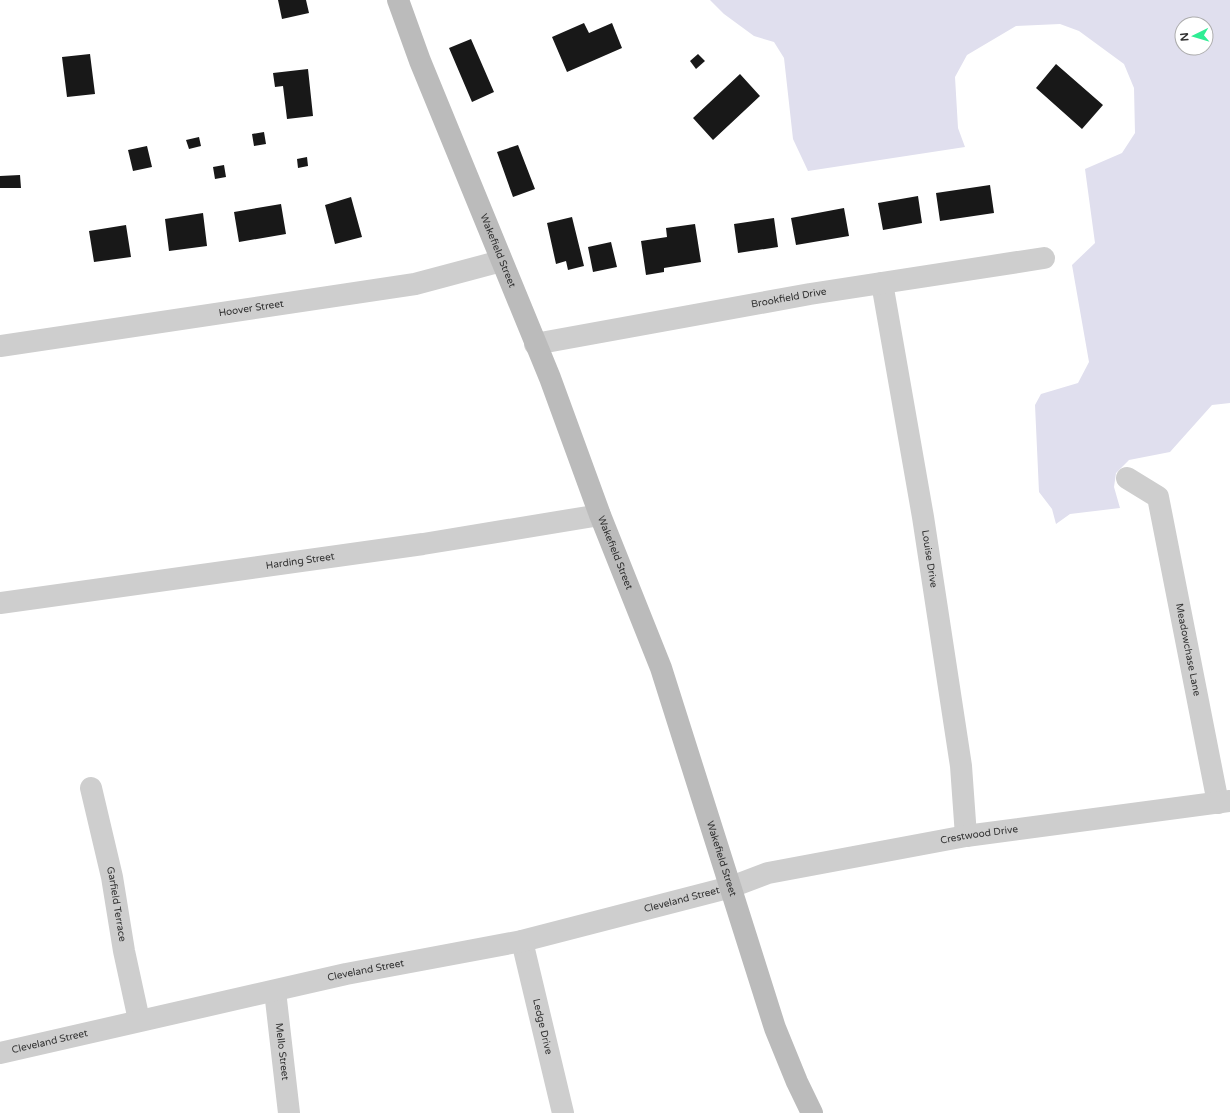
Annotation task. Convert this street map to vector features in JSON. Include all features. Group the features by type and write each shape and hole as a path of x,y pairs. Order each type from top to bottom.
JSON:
{"street":[{"name":"Wakefield Street","path":"398,0 420,61 550,378 600,515 660,668 775,1028 797,1082 812,1113"},
{"name":"Brookfield Drive","path":"535,344 810,294 1044,258"},
{"name":"Hoover Street","path":"0,346 415,284 501,261"},
{"name":"Louise Drive","path":"882,283 926,533 961,766 966,836"},
{"name":"Meadowchase Lane","path":"1127,478 1158,497 1224,802"},
{"name":"Harding Street","path":"0,603 400,547 600,515"},
{"name":"Garfield Terrace","path":"91,788 112,877 124,951 139,1020"},
{"name":"Crestwood Drive","path":"731,887 768,873 966,836 1224,802"},
{"name":"Cleveland Street","path":"0,1053 41,1045 139,1020 346,974 522,941 731,887"},
{"name":"Ledge Drive","path":"522,941 563,1113"},
{"name":"Mello Street","path":"275,991 289,1113"}],"shaded area":[{"path":"710,0 1230,0 1230,403 1212,405 1170,452 1129,460 1116,473 1114,487 1120,508 1070,514 1056,524 1052,509 1039,492 1035,405 1041,394 1078,383 1089,362 1072,265 1095,243 1085,169 1122,153 1135,133 1134,88 1124,64 1079,31 1060,24 1016,26 967,55 955,77 958,128 965,147 808,171 793,139 784,58 774,42 754,36 724,14"}],"building":[{"path":"278,0 306,0 309,13 282,19"},
{"path":"584,23 589,33 612,23 622,48 567,72 552,37"},
{"path":"471,39 494,92 472,102 449,48"},
{"path":"90,54 95,94 67,97 62,57"},
{"path":"698,54 705,61 696,69 690,61"},
{"path":"1056,64 1103,105 1082,129 1036,88"},
{"path":"308,69 313,116 287,119 283,86 275,87 273,73"},
{"path":"740,74 760,96 713,140 693,118"},
{"path":"264,132 266,144 254,146 252,134"},
{"path":"199,137 201,146 189,149 186,140"},
{"path":"518,145 535,189 513,197 497,152"},
{"path":"147,146 152,167 133,171 128,150"},
{"path":"307,157 308,166 298,168 297,159"},
{"path":"224,165 226,177 215,179 213,167"},
{"path":"20,175 21,188 0,188 0,176"},
{"path":"990,185 994,213 940,221 936,193"},
{"path":"918,196 922,223 883,230 878,203"},
{"path":"351,197 362,237 335,244 325,205"},
{"path":"281,204 286,234 239,242 234,212"},
{"path":"844,208 849,236 796,245 791,218"},
{"path":"203,213 207,246 169,251 165,219"},
{"path":"572,217 584,266 568,270 566,261 556,264 547,223"},
{"path":"774,218 778,247 738,253 734,224"},
{"path":"695,224 701,262 664,268 664,272 646,275 641,241 667,237 666,228"},
{"path":"126,225 131,257 94,262 89,231"},
{"path":"611,242 617,267 593,272 588,247"}]}
